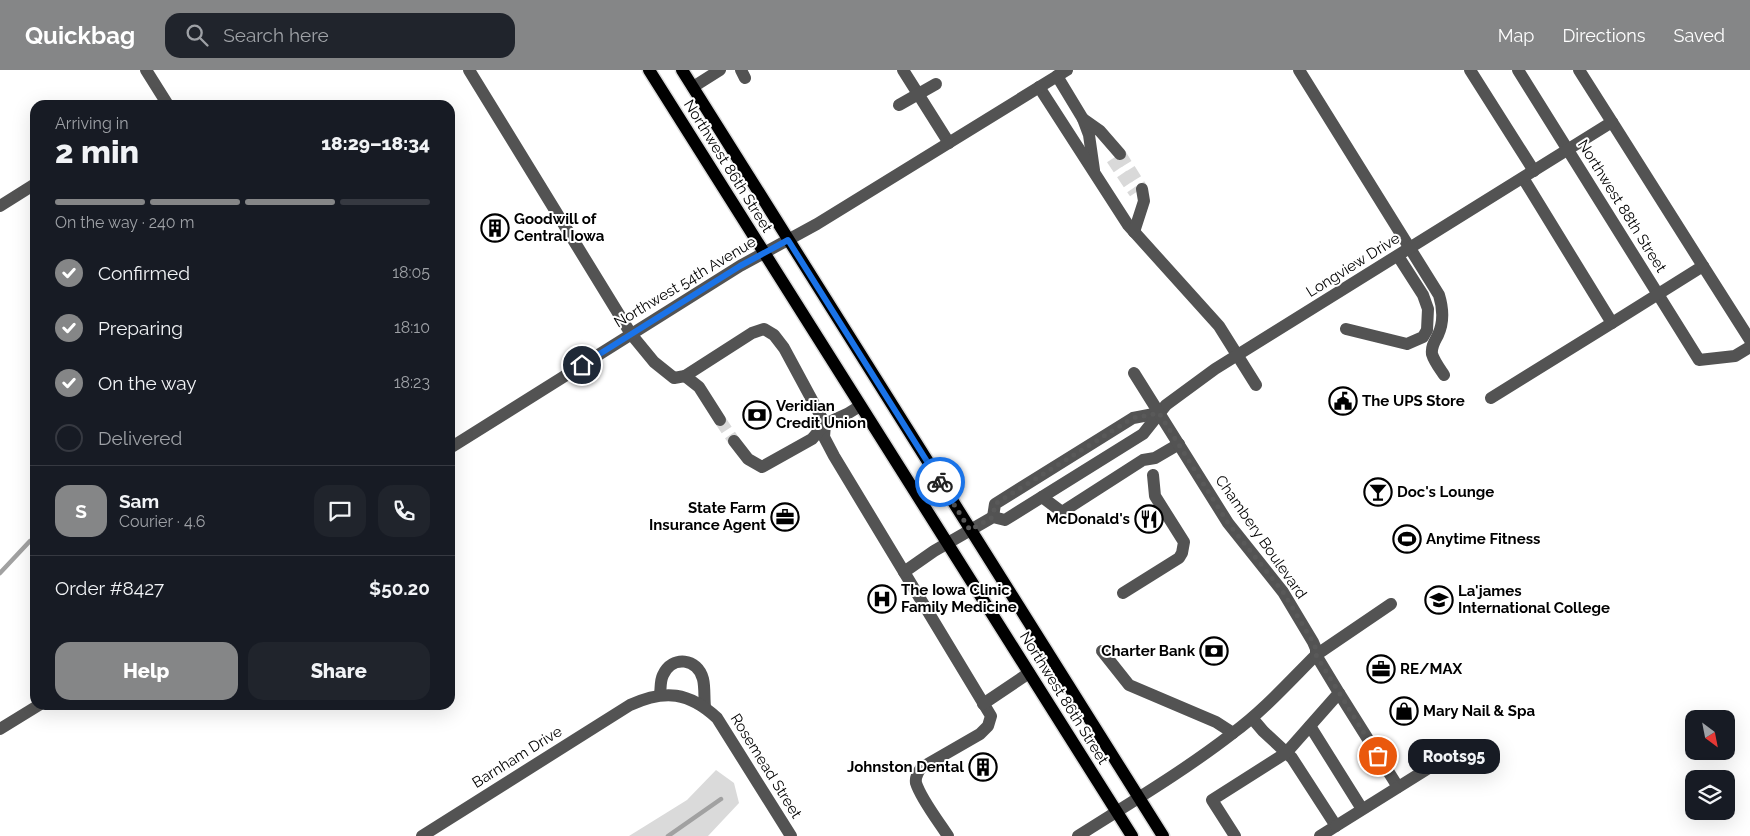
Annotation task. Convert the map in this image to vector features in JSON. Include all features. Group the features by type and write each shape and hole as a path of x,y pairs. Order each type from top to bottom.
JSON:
{"main road":[{"name":"Northwest 86th Street","path":"649,70 1132,836"},
{"name":"Northwest 86th Street","path":"682,70 1163,836"}],"street":[{"path":"146,70 164,100"},
{"path":"469,70 632,334 654,362 665,372 674,378 685,376 752,333 764,329 774,334 784,348 825,424 824,437 991,716 988,726 980,734 921,768 917,773 916,782 926,802 948,836"},
{"path":"693,87 720,70"},
{"path":"903,70 948,143"},
{"path":"1299,70 1435,287 1441,303 1442,319 1438,335 1433,344 1432,353 1444,375"},
{"path":"1470,70 1612,323"},
{"name":"Northwest 88th Street","path":"1518,70 1699,360 1735,356 1750,347"},
{"path":"1579,70 1750,340"},
{"path":"1062,73 1090,135 1095,172"},
{"name":"Northwest 54th Avenue","path":"455,445 740,266 788,240 1062,73"},
{"path":"899,105 936,84"},
{"path":"1039,87 1128,225 1220,326 1256,385"},
{"path":"1083,118 1100,131 1116,157"},
{"name":"Longview Drive","path":"904,572 993,517 1005,520 1143,434 1166,405 1215,369 1612,122"},
{"path":"0,206 30,187"},
{"path":"1134,232 1140,194"},
{"path":"1346,328 1407,344 1422,337 1427,330 1428,309 1423,295 1398,256"},
{"path":"1491,398 1702,266"},
{"name":"Chambery Boulevard","path":"1134,373 1228,523 1283,592 1313,642 1316,655 1398,787"},
{"path":"685,376 699,388 720,420"},
{"path":"734,441 748,459 762,467 812,439 825,424 860,406"},
{"name":"Longview Drive","path":"993,517 995,504 1133,418 1159,413"},
{"path":"1042,497 1062,512 1144,460 1155,458 1179,444"},
{"path":"1123,593 1179,558 1184,548 1184,542 1155,496 1153,476"},
{"path":"1078,836 1139,798 1233,733 1252,718 1316,655 1391,604"},
{"path":"1102,652 1129,685 1216,722 1233,733"},
{"path":"660,694 662,677 666,669 677,661 689,662 697,667 704,679 705,707"},
{"path":"983,704 1029,673"},
{"path":"1236,836 1212,800 1286,753 1340,693"},
{"name":"Rosemead Street","path":"630,705 660,694 684,697 705,707 722,725 791,836"},
{"name":"Barnham Drive","path":"422,836 630,705"},
{"path":"0,729 31,710"},
{"path":"1252,718 1292,758 1336,826"},
{"path":"1310,726 1362,809"},
{"path":"1320,836 1464,746"}],"shaded area":[{"path":"716,770 734,783 739,803 708,836 629,836 687,800"}],"waterway":[{"path":"0,573 30,541"},
{"path":"668,836 721,799"}],"tunnel":[{"path":"1120,154 1142,189"},
{"path":"1112,159 1135,193"},
{"path":"720,420 734,441"}],"way so far":[{"path":"940,482 970,530 993,517 995,504 1133,418 1159,413 1228,523 1283,592 1313,642 1316,655 1378,756"}],"place":[{"name":"Goodwill of Central Iowa","path":"495,228"},
{"name":"The UPS Store","path":"1343,401"},
{"name":"Veridian Credit Union","path":"757,415"},
{"name":"Doc's Lounge","path":"1378,492"},
{"name":"State Farm Insurance Agent","path":"785,517"},
{"name":"McDonald's","path":"1149,519"},
{"name":"Anytime Fitness","path":"1407,539"},
{"name":"The Iowa Clinic Family Medicine","path":"882,599"},
{"name":"La'james International College","path":"1439,600"},
{"name":"Charter Bank","path":"1214,651"},
{"name":"RE/MAX","path":"1381,669"},
{"name":"Mary Nail & Spa","path":"1404,711"},
{"name":"Roots95","path":"1378,756"},
{"name":"Johnston Dental","path":"983,767"}],"route":[{"path":"582,365 740,266 788,240 940,482"}]}
